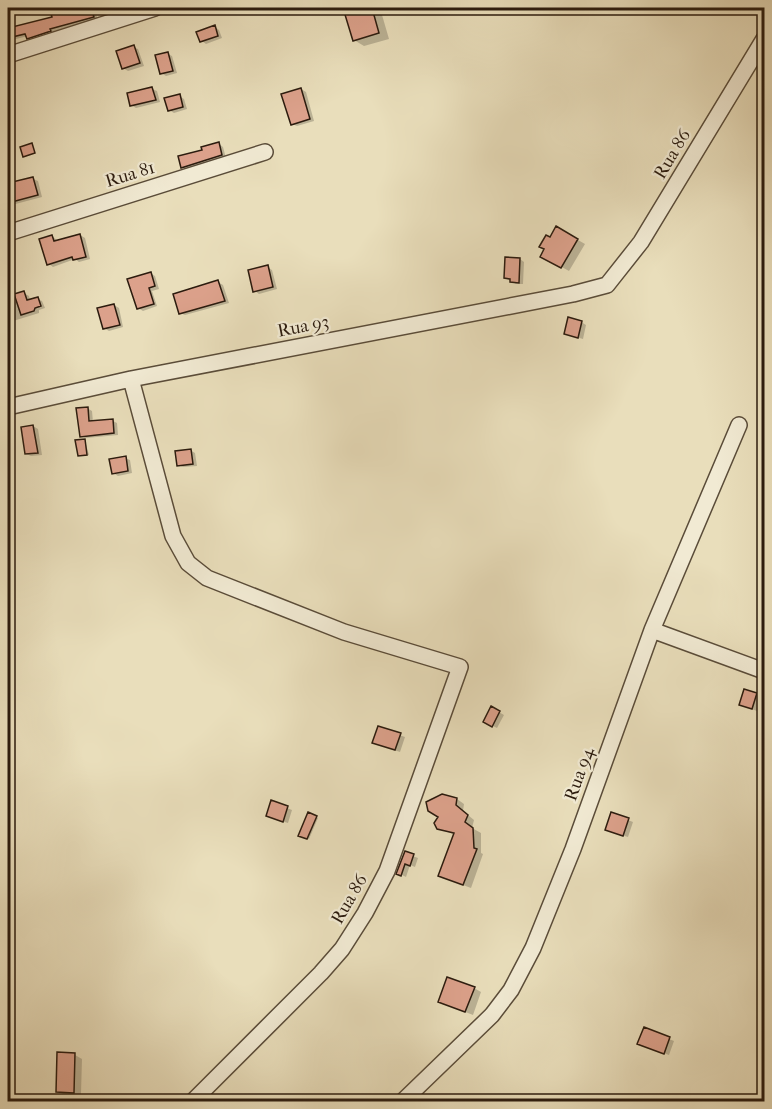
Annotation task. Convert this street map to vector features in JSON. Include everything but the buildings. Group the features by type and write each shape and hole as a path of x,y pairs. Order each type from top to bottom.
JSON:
{"street":[{"path":"8,55 155,8"},
{"name":"Rua 86","path":"607,285 641,242 765,39"},
{"name":"Rua 81","path":"8,233 265,152"},
{"name":"Rua 93","path":"8,406 131,379 573,294 607,285"},
{"name":"Rua 86","path":"131,379 173,536 188,563 207,578 334,627 460,667 387,871 365,913 342,949 321,973 192,1101"},
{"name":"Rua 94","path":"402,1101 492,1015 511,990 532,948 573,849 652,630 739,424"},
{"path":"652,630 765,672"}]}
